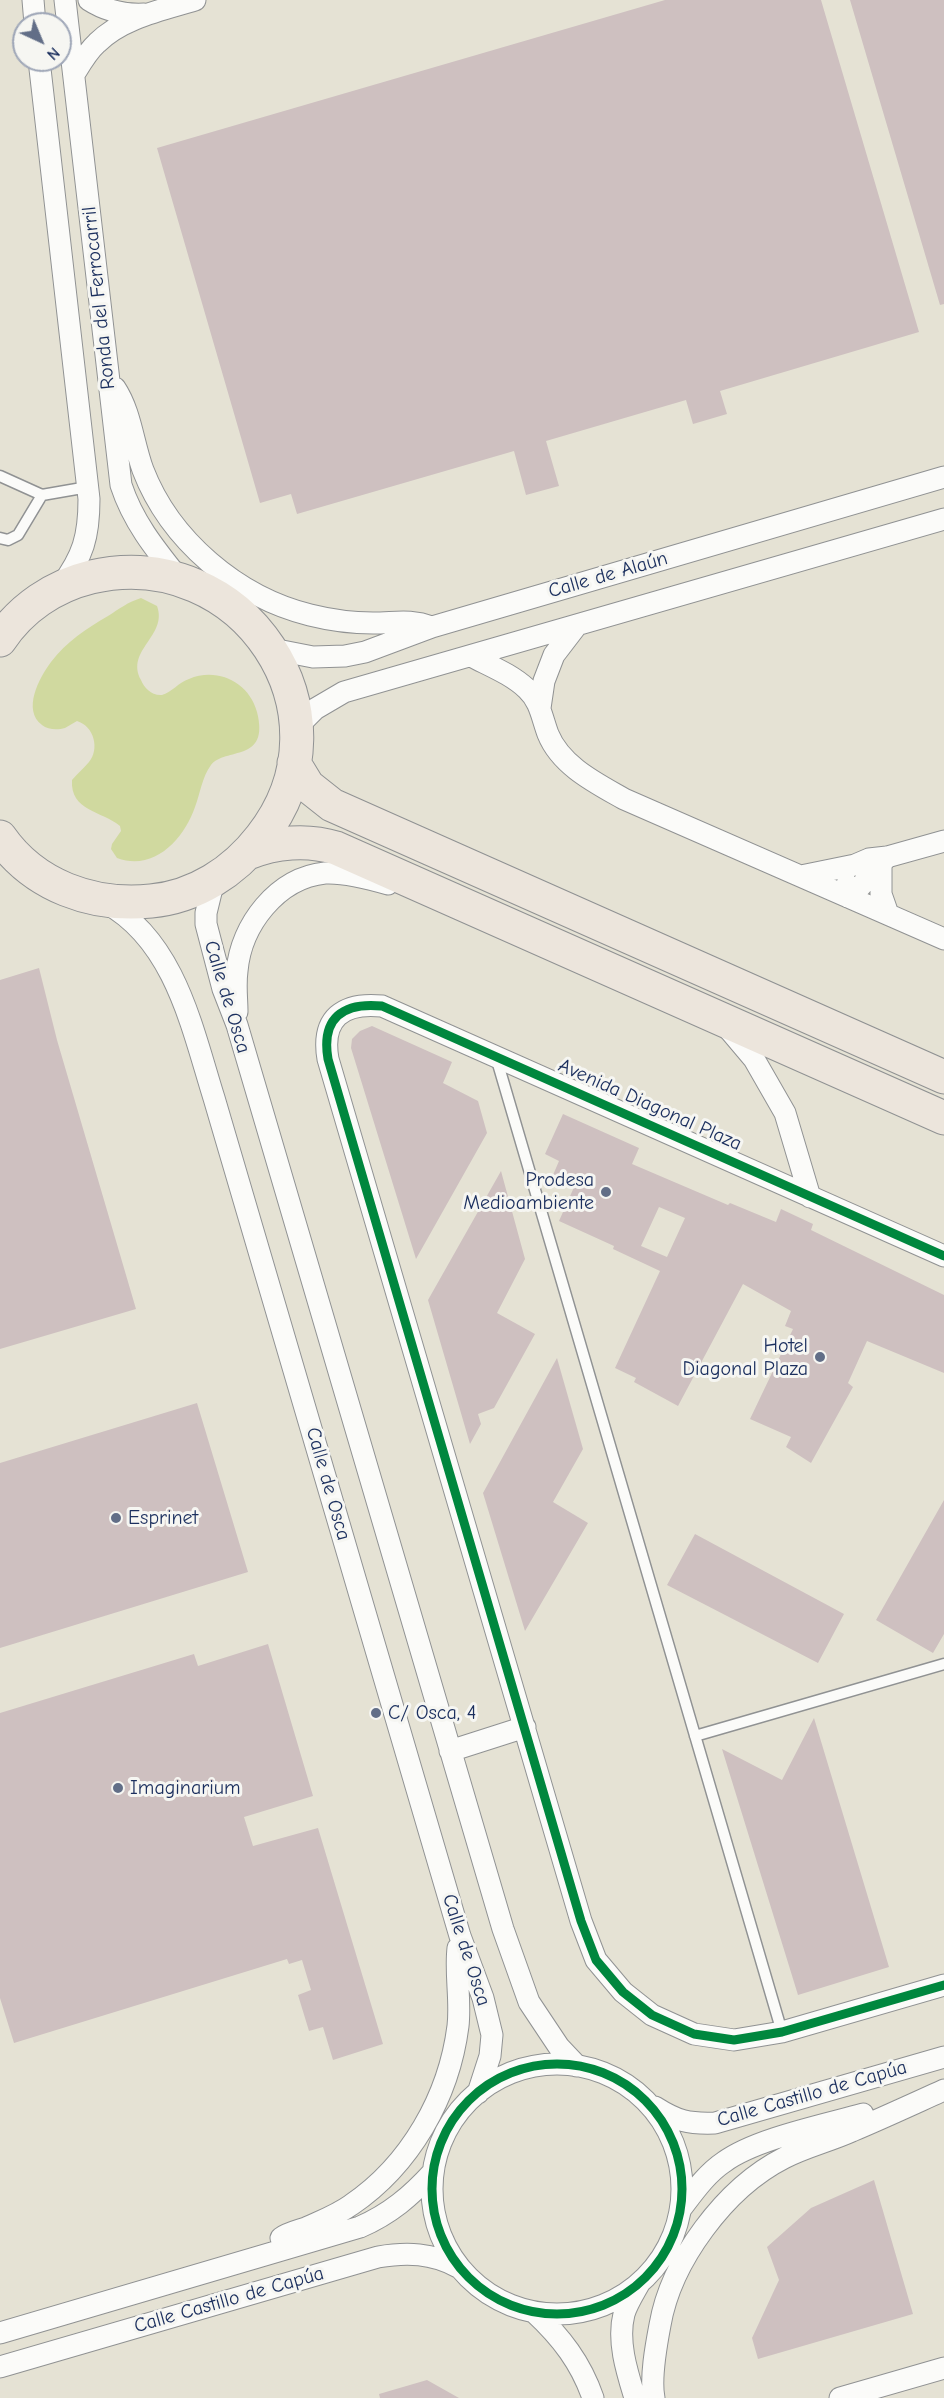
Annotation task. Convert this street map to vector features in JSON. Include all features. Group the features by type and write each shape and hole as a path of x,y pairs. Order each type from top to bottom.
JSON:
{"main road":[{"path":"3,843 35,873 67,891 103,901 131,903 160,900 188,893 214,880 248,853 269,827 284,797 294,763 296,728 289,690 272,649 246,618 234,608 203,589 180,580 144,572 125,572 81,580 59,589 6,625"},
{"path":"294,763 314,792 332,805 944,1077"},
{"path":"248,853 267,845 322,843 944,1118"}],"street":[{"name":"Ronda del Ferrocarril","path":"65,0 75,73 117,465 126,501 142,532 180,580"},
{"path":"89,0 102,9 147,14"},
{"path":"75,73 89,52 104,36 147,14 195,0"},
{"name":"Ronda del Ferrocarril","path":"40,72 88,487 89,526 85,544 79,560 59,589"},
{"path":"108,378 124,403 137,454 155,495 179,530 220,570 251,591 309,615 348,622 415,621 432,627"},
{"name":"Calle de Alaún","path":"272,649 313,657 345,656 365,652 432,627 944,477"},
{"name":"Calle de Alaún","path":"296,728 322,704 344,692 944,519"},
{"path":"540,708 544,681 554,655 577,625"},
{"path":"471,656 506,673 528,690 540,708 549,736 563,756 579,772 597,784 624,799 944,939"},
{"path":"848,897 884,861 944,841"},
{"path":"801,876 855,866 868,858 884,861"},
{"path":"884,861 881,894 888,914"},
{"path":"848,897 848,877 855,866"},
{"path":"237,1025 237,971 248,932 261,909 283,889 303,879 324,873 349,874 468,908"},
{"name":"Calle de Osca","path":"214,880 206,913 213,959 237,1025 503,1929 529,2002 559,2047 577,2066"},
{"name":"Calle de Osca","path":"103,901 119,910 152,945 171,972 214,1098 460,1936 483,1998 492,2035 490,2056 477,2093"},
{"name":"Avenida Diagonal Plaza","path":"525,1727 328,1059 326,1034 339,1013 364,1004 382,1006 944,1256"},
{"path":"720,1019 754,1059 785,1113 810,1197"},
{"path":"450,1751 525,1727 581,1921 596,1960 623,1992 652,2015 694,2034 734,2040 782,2032 944,1985"},
{"path":"263,2256 283,2236 327,2219 352,2205 404,2156 426,2124 448,2074 455,2042 459,1996 460,1936"},
{"name":"Calle Castillo de Capúa","path":"649,2103 674,2119 693,2124 715,2123 944,2057"},
{"path":"635,2398 627,2372 622,2340 624,2314 639,2284 668,2246 681,2210 682,2181 677,2153 666,2127 649,2103 628,2086 604,2073 577,2066 556,2064 525,2069 495,2080 477,2093 456,2115 441,2142 433,2172 433,2205 441,2238 458,2267 480,2288 505,2303 534,2312 562,2314 590,2310 616,2299 639,2284"},
{"path":"654,2398 656,2346 664,2304 680,2265 707,2227 738,2190 784,2158 944,2090"},
{"name":"Calle Castillo de Capúa","path":"681,2210 707,2176 724,2161 743,2151 944,2090"},
{"name":"Calle Castillo de Capúa","path":"0,2333 360,2226 380,2218 413,2193 433,2172"},
{"name":"Calle Castillo de Capúa","path":"0,2367 396,2253 431,2255 458,2267"},
{"path":"534,2312 555,2331 575,2358 593,2398"},
{"path":"840,2398 944,2368"}],"lane":[{"path":"0,476 42,495 88,487"},
{"path":"0,538 8,540 18,536 42,495"},
{"path":"495,1056 782,2032"},
{"path":"695,1737 944,1664"}],"green space":[{"path":"141,598 157,606 159,617 153,635 138,660 138,669 146,689 162,695 189,679 210,675 221,676 247,692 257,712 259,728 257,739 252,746 226,756 211,765 203,780 190,819 175,841 155,856 131,861 117,858 111,849 121,831 120,826 88,809 76,798 73,790 72,780 87,764 94,751 94,738 88,728 77,721 62,729 44,727 36,719 33,703 34,694 42,676 64,648 92,626"}],"building":[{"path":"665,0 821,0 919,332 720,391 727,414 693,424 686,400 546,441 559,486 526,495 514,451 297,514 291,494 260,503 157,148"},
{"path":"850,0 944,0 944,304 940,305"},
{"path":"39,968 57,1040 136,1309 0,1349 0,980"},
{"path":"372,1026 452,1062 443,1083 478,1101 487,1133 416,1259 351,1048 352,1039 360,1031"},
{"path":"563,1114 639,1148 632,1164 728,1205 730,1203 776,1222 781,1209 813,1224 811,1230 944,1295 944,1373 867,1341 848,1383 853,1387 811,1463 786,1447 791,1437 750,1419 793,1329 785,1326 791,1311 743,1284 678,1406 634,1382 636,1378 615,1368 660,1271 613,1249 614,1246 559,1221 575,1185 553,1175 559,1161 545,1154","holes":["659,1207 685,1218 667,1257 641,1246"]},
{"path":"501,1171 525,1259 497,1313 535,1334 494,1408 478,1414 481,1424 470,1444 428,1300"},
{"path":"557,1358 583,1449 553,1502 588,1523 525,1631 483,1493"},
{"name":"Esprinet","path":"197,1403 248,1572 0,1648 0,1463"},
{"path":"944,1500 944,1634 933,1653 876,1620"},
{"path":"695,1534 844,1614 818,1663 667,1585"},
{"name":"Imaginarium","path":"268,1644 313,1796 244,1817 253,1846 318,1828 383,2044 333,2060 323,2027 309,2031 298,1995 311,1990 302,1960 289,1964 287,1959 14,2043 0,1998 0,1713 194,1654 198,1666"},
{"path":"814,1718 889,1967 798,1995 722,1749 782,1780"},
{"path":"874,2180 913,2314 758,2359 752,2338 779,2280 767,2247 811,2208"},
{"path":"427,2380 459,2398 380,2398 379,2394"}],"cycle path":[{"path":"944,1256 382,1006 368,1005 346,1010 332,1023 328,1033 328,1059 581,1921 596,1960 623,1992 652,2015 694,2034 734,2040 782,2032 944,1985"},
{"path":"557,2064 581,2067 605,2074 626,2085 645,2101 661,2120 672,2141 679,2165 682,2189 679,2213 672,2237 661,2258 645,2277 626,2293 605,2304 581,2311 557,2314 533,2311 509,2304 488,2293 469,2277 453,2258 442,2237 435,2213 432,2189 435,2165 442,2141 453,2120 469,2101 488,2085 509,2074 533,2067 557,2064"}],"place":[{"name":"Prodesa Medioambiente","path":"606,1192"},
{"name":"Hotel Diagonal Plaza","path":"820,1357"},
{"name":"Esprinet","path":"116,1518"},
{"name":"C/ Osca, 4","path":"376,1713"},
{"name":"Imaginarium","path":"118,1788"}]}
